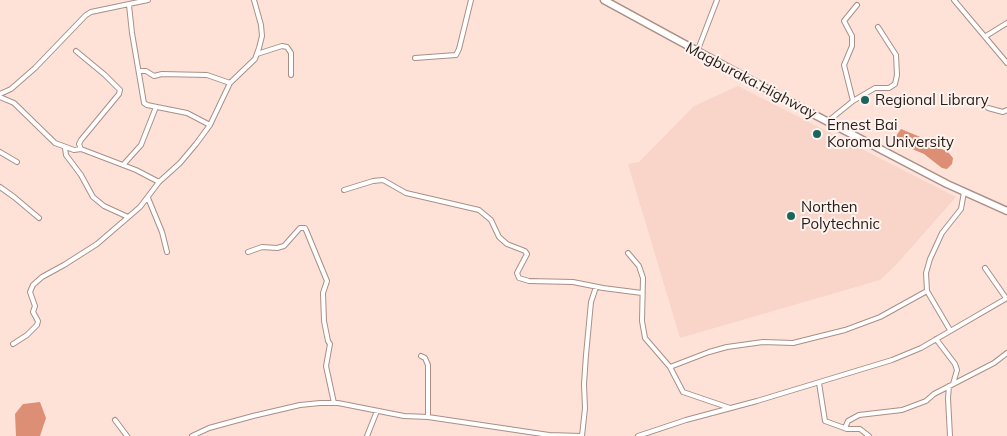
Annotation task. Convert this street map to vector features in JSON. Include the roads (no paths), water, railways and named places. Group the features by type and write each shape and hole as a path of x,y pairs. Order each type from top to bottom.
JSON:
{"main road":[{"name":"Magburaka Highway","path":"604,0 827,122 964,192 1007,211"}],"street":[{"path":"0,96 35,68 86,15 91,12 148,0"},
{"path":"13,344 27,335 37,325 38,322 33,312 35,306 30,292 33,285 42,277 97,244 128,217 148,198 159,182 180,163 210,125 230,83 256,59 262,36 254,0"},
{"path":"415,58 456,55 472,0"},
{"path":"697,52 717,0"},
{"path":"954,0 1007,63"},
{"path":"130,5 132,33 140,71 142,99 147,105 187,113 210,125"},
{"path":"853,101 844,65 852,46 852,36 844,21 857,5"},
{"path":"986,36 1007,23"},
{"path":"827,122 853,101 875,88 893,86 897,79 896,55 878,28"},
{"path":"257,54 282,46 286,47 290,53 291,75"},
{"path":"76,51 120,90 119,94 81,140 79,144 81,149"},
{"path":"140,71 146,71 154,76 162,74 184,76 207,75 230,83"},
{"path":"0,96 14,103 55,143 65,148 81,149 136,170 159,182"},
{"path":"123,165 141,145 156,107"},
{"path":"988,108 1003,112 1007,110"},
{"path":"65,148 66,155 81,174 93,197 104,206 128,217"},
{"path":"0,152 17,162"},
{"path":"344,190 383,180 406,193 479,210 491,220 499,237 507,244 525,251 527,254 517,273 519,278 530,282 573,282 642,293"},
{"path":"0,187 40,218"},
{"path":"950,330 928,291 926,273 942,233 961,209 964,192"},
{"path":"148,198 162,232 167,252"},
{"path":"248,252 262,247 276,248 284,246 300,228 305,228 327,281 323,293 324,321 330,344 326,366 334,403"},
{"path":"628,253 644,278 642,321 646,338 670,367 683,392 730,408"},
{"path":"638,436 686,420 892,360 921,348 1007,298 985,268"},
{"path":"192,436 209,428 300,405 334,403 404,416 428,417 549,435 582,436 585,408 586,355 591,302 596,287"},
{"path":"670,367 727,347 763,342 793,343 845,330 880,317 928,291"},
{"path":"936,339 955,364 957,370 948,398 950,436"},
{"path":"845,428 848,421 855,417 909,408 926,401 934,394 994,363 1007,353"},
{"path":"421,356 425,358 428,365 428,417"},
{"path":"818,383 825,421 845,428 860,429 869,436"},
{"path":"367,436 377,410"},
{"path":"115,420 127,436"}],"place":[{"name":"Regional Library","path":"865,100"},
{"name":"Ernest Bai Koroma University","path":"817,134"},
{"name":"Northen Polytechnic","path":"791,216"}]}
